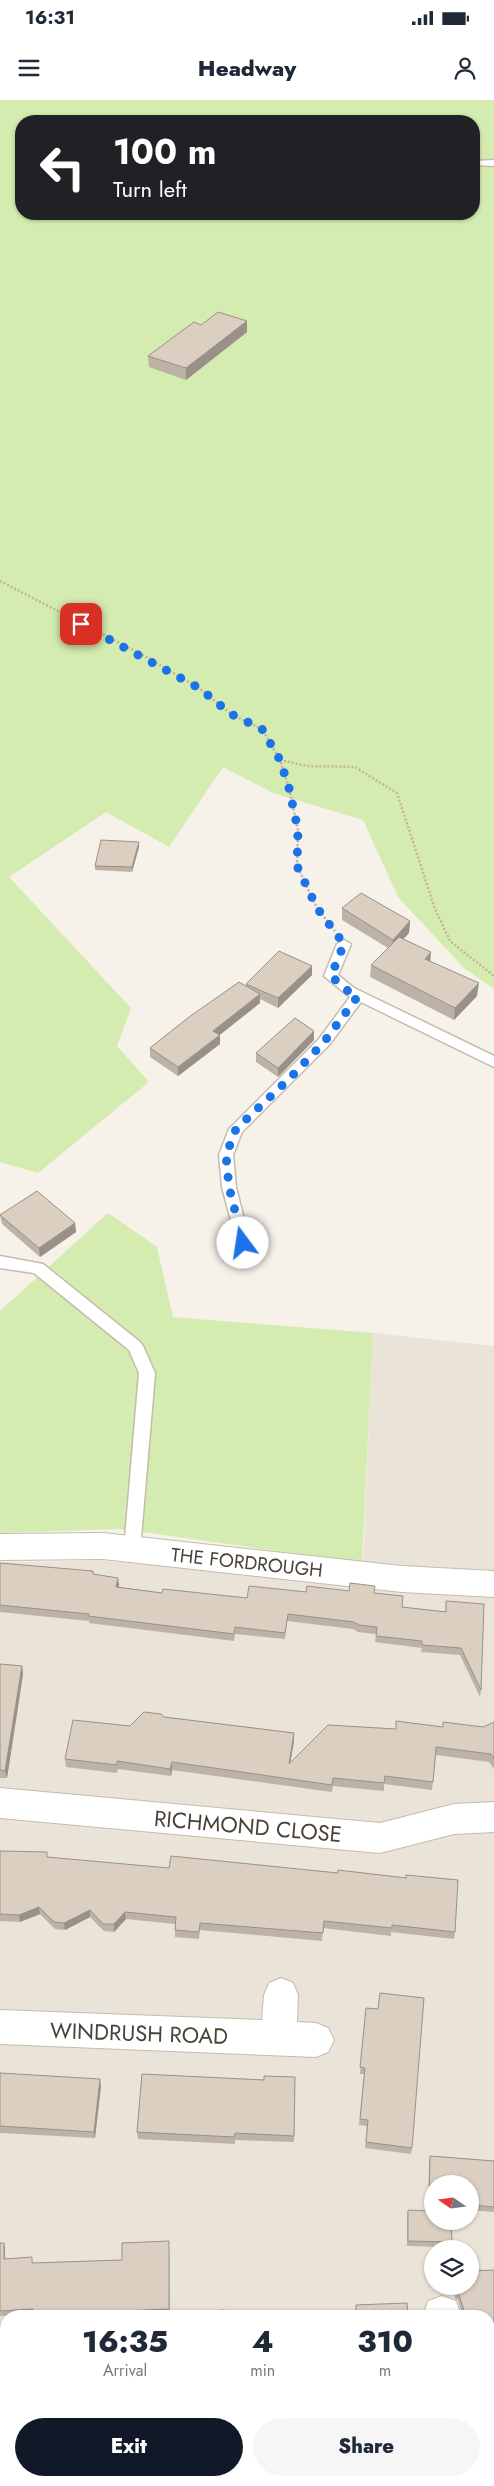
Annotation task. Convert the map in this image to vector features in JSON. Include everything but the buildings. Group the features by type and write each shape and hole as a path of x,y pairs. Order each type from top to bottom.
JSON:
{"street":[{"name":"THE FORDROUGH","path":"0,1547 103,1546 402,1579 494,1584"},
{"name":"RICHMOND CLOSE","path":"0,1804 380,1838 454,1819 494,1817"},
{"path":"279,2038 281,1996"},
{"name":"WINDRUSH ROAD","path":"0,2027 316,2040"}],"lane":[{"path":"480,163 494,163"},
{"path":"344,944 331,976 349,992 494,1062"},
{"path":"243,1243 229,1187 226,1155 236,1129 289,1079 324,1042 358,996"},
{"path":"0,1262 38,1268 134,1346 147,1373 132,1550"}],"path":[{"path":"0,581 199,688 231,714 262,729 280,760 289,788 298,830 297,866 317,908 344,944"},
{"path":"280,760 307,766 355,767 397,793 435,909 450,941 494,976"}],"shaded area":[{"path":"373,1333 494,1346 494,2310 0,2310 0,1562 107,1561 362,1584"}],"green space":[{"path":"0,100 494,100 494,989 464,968 398,897 363,820 273,793 223,767 169,847 106,812 9,877 131,1008 117,1046 149,1082 38,1173 0,1162"},
{"path":"108,1213 157,1247 173,1317 373,1333 362,1563 120,1529 0,1533 0,1311"}],"route":[{"path":"81,624 141,654 199,688 231,714 262,729 280,760 289,788 298,830 297,866 317,908 344,944 331,976 349,992 358,996 324,1042 289,1079 236,1129 226,1155 229,1187 243,1243"}]}
